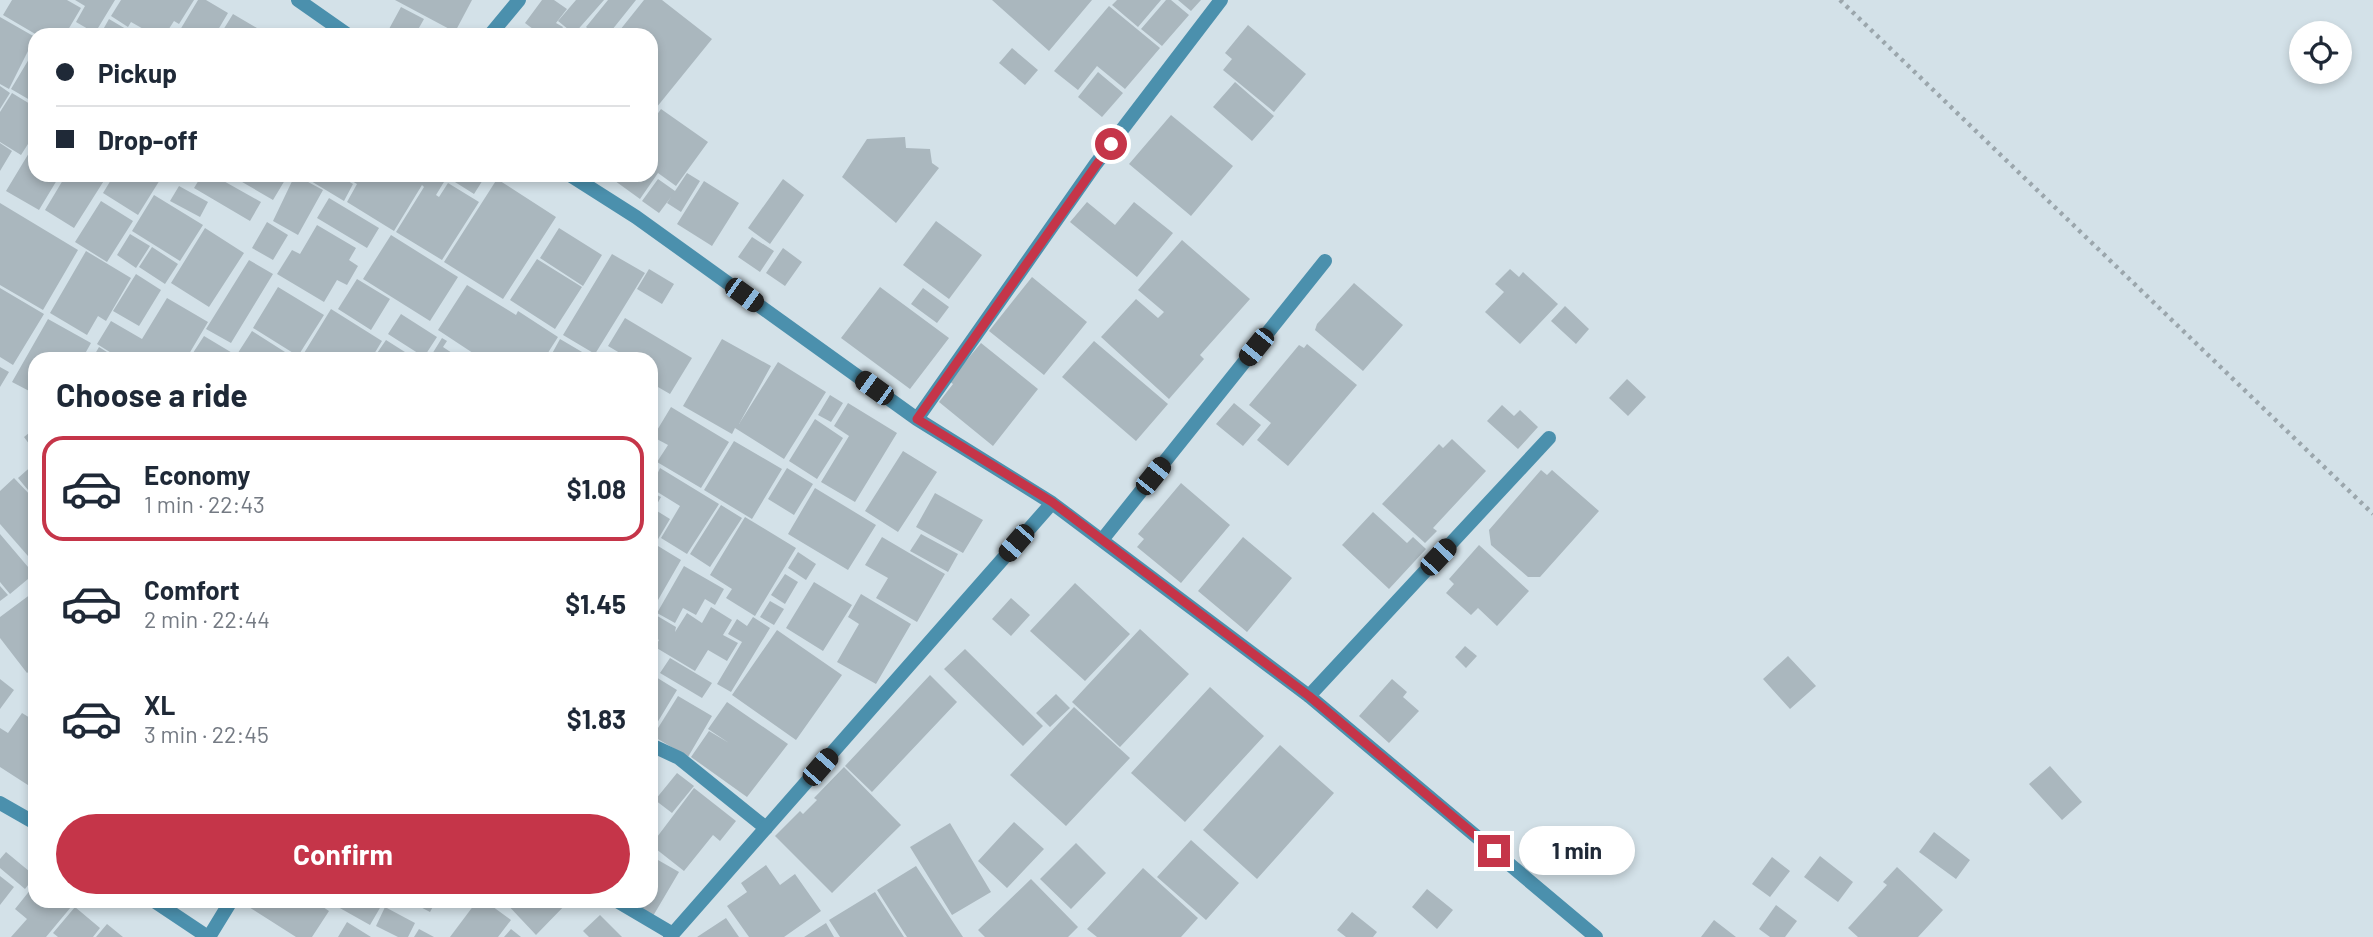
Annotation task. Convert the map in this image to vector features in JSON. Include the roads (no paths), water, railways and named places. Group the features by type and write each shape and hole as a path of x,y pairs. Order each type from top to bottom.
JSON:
{"street":[{"path":"298,0 338,28"},
{"path":"496,28 519,0"},
{"path":"917,419 1096,165 1222,0"},
{"path":"580,182 636,217 917,419 1052,502 1309,696 1596,937"},
{"path":"1102,540 1325,261"},
{"path":"1309,696 1549,438"},
{"path":"628,908 672,935 1052,502"},
{"path":"658,748 679,758 766,828"},
{"path":"0,803 28,819"},
{"path":"165,908 209,937 227,908"}]}
